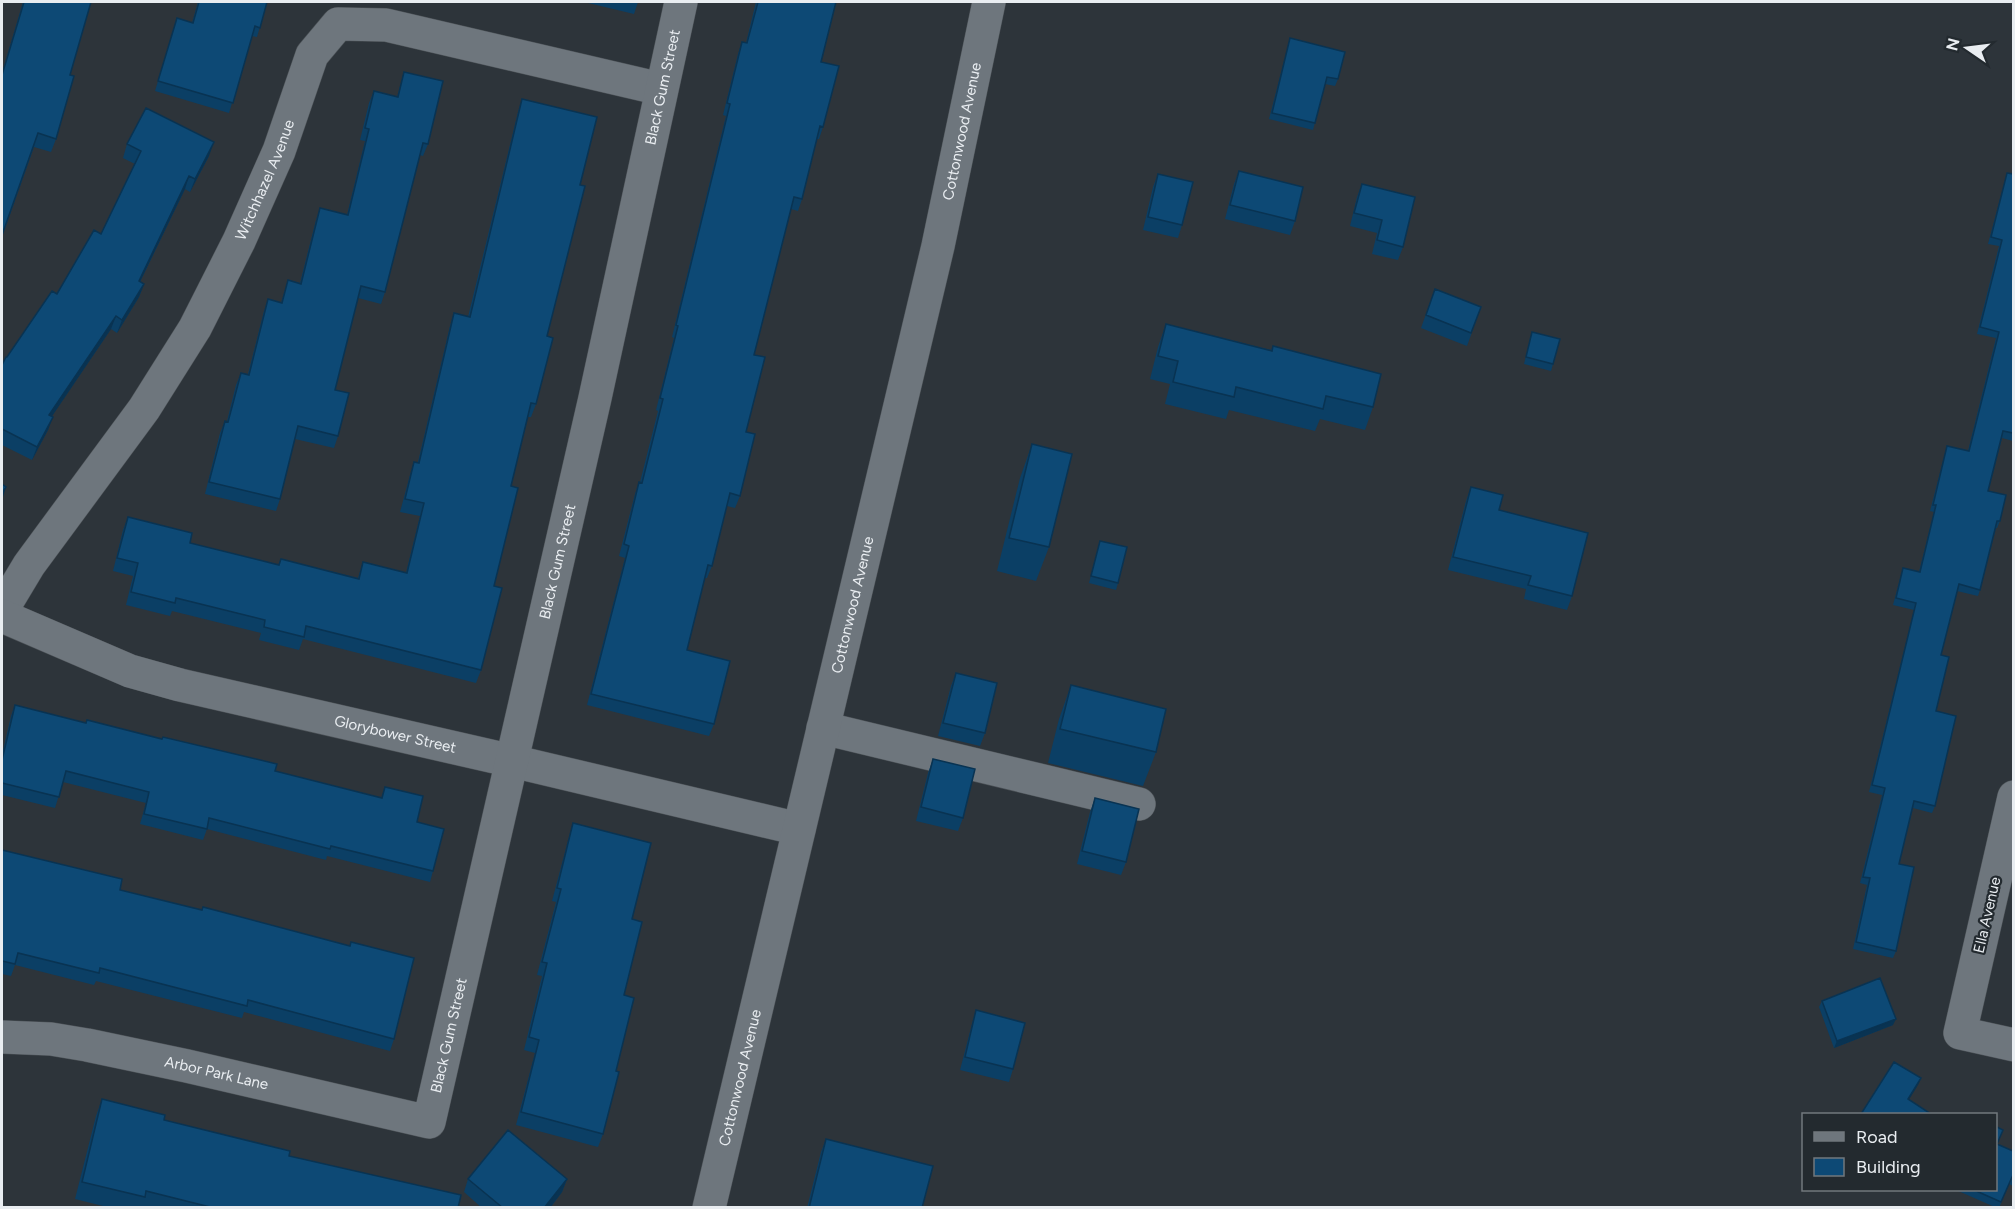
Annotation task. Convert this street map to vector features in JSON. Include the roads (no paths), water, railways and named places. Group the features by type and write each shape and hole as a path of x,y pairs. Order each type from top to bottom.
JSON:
{"street":[{"name":"Black Gum Street","path":"429,1122 598,387 681,2"},
{"name":"Cottonwood Avenue","path":"709,1208 938,246 989,2"},
{"name":"Witchhazel Avenue","path":"2,610 29,565 144,409 195,328 239,241 279,151 312,55 338,24 386,25 661,89"},
{"name":"Glorybower Street","path":"2,616 82,652 140,674 180,685 512,760 799,829"},
{"path":"823,728 1139,804"},
{"name":"Ella Avenue","path":"2013,797 1960,1033 2013,1045"},
{"name":"Arbor Park Lane","path":"2,1037 51,1039 87,1045 429,1122"}]}
